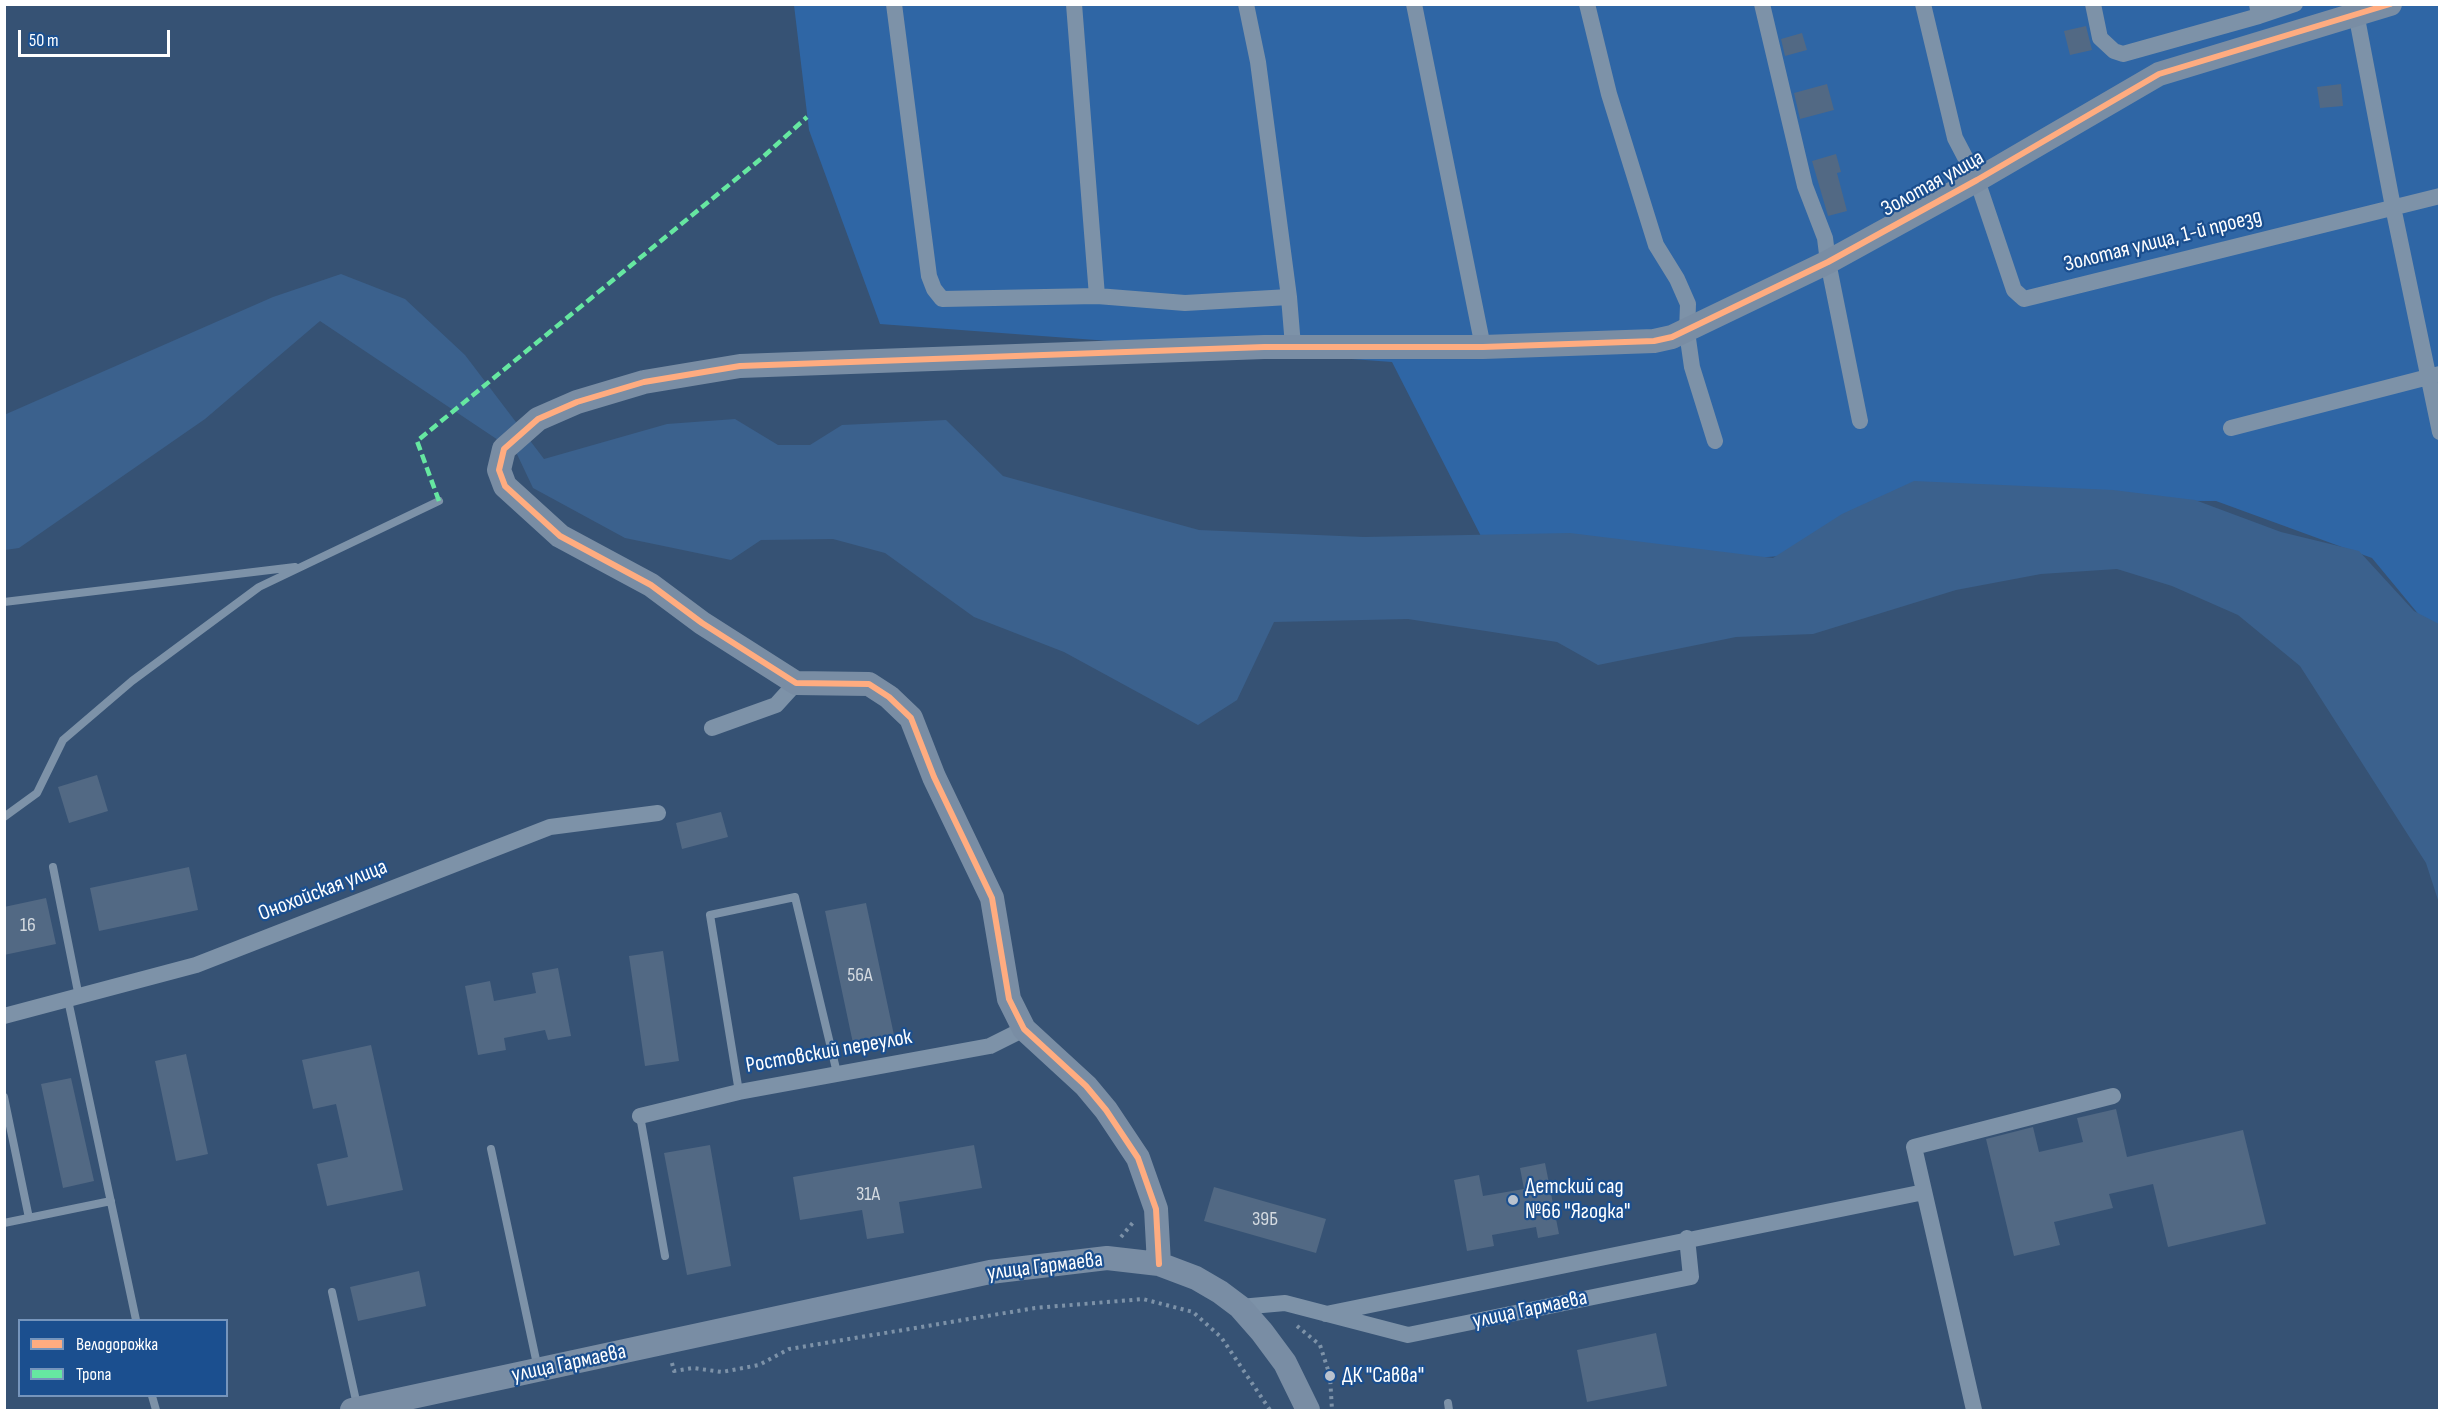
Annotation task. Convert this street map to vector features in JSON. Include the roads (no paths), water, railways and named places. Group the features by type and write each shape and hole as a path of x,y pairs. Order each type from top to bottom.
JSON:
{"street":[{"path":"894,4 929,276 934,289 942,299 1097,296 1185,303 1289,297"},
{"path":"1074,4 1097,296"},
{"path":"1246,4 1258,62 1289,297 1293,346"},
{"path":"1414,4 1483,347"},
{"path":"1587,4 1609,94 1656,245 1677,279 1688,303 1687,332 1692,367 1715,441"},
{"path":"1762,4 1805,186 1826,238 1828,262 1860,421"},
{"path":"1923,4 1946,109 1955,138 1977,180"},
{"path":"2093,4 2100,38 2114,51 2123,54 2258,10 2295,4"},
{"name":"Золотая улица","path":"796,683 702,623 651,585 560,536 505,486 499,470 504,449 538,419 577,402 644,382 740,366 1293,346 1483,347 1654,341 1687,332 1828,262 1977,180 2159,74 2390,4"},
{"path":"2356,13 2392,207 2434,376 2439,432"},
{"name":"Золотая улица, 1-й проезд","path":"1977,180 2014,291 2024,299 2439,196"},
{"path":"2231,428 2434,376"},
{"path":"712,728 776,705 796,683 869,684 889,696 911,718 934,777 992,898 1009,999 1024,1029 1086,1086 1106,1110 1138,1158 1156,1209 1160,1264"},
{"name":"Онохойская улица","path":"4,1016 196,965 550,827 658,813"},
{"name":"Ростовский переулок","path":"640,1116 739,1092 990,1046 1024,1029"},
{"path":"1974,1410 1914,1147 2113,1096"},
{"path":"1326,1314 1924,1192"},
{"name":"улица Гармаева","path":"355,1410 990,1272 1107,1258 1160,1264 1196,1278 1240,1307 1286,1303 1408,1335 1691,1277 1687,1239"},
{"path":"1240,1307 1285,1363 1308,1410"}],"lane":[{"path":"4,817 36,793 63,740 132,681 259,587 439,501"},
{"path":"4,602 302,566"},
{"path":"53,867 111,1201 136,1319"},
{"path":"739,1092 710,915 795,897 837,1073"},
{"path":"4,1097 29,1218"},
{"path":"640,1116 665,1256"},
{"path":"491,1149 538,1370"},
{"path":"4,1223 111,1201"},
{"path":"332,1292 355,1410"}],"place":[{"name":"Детский сад №66 \"Ягодка\"","path":"1513,1200"},
{"name":"ДК \"Савва\"","path":"1330,1376"}]}
